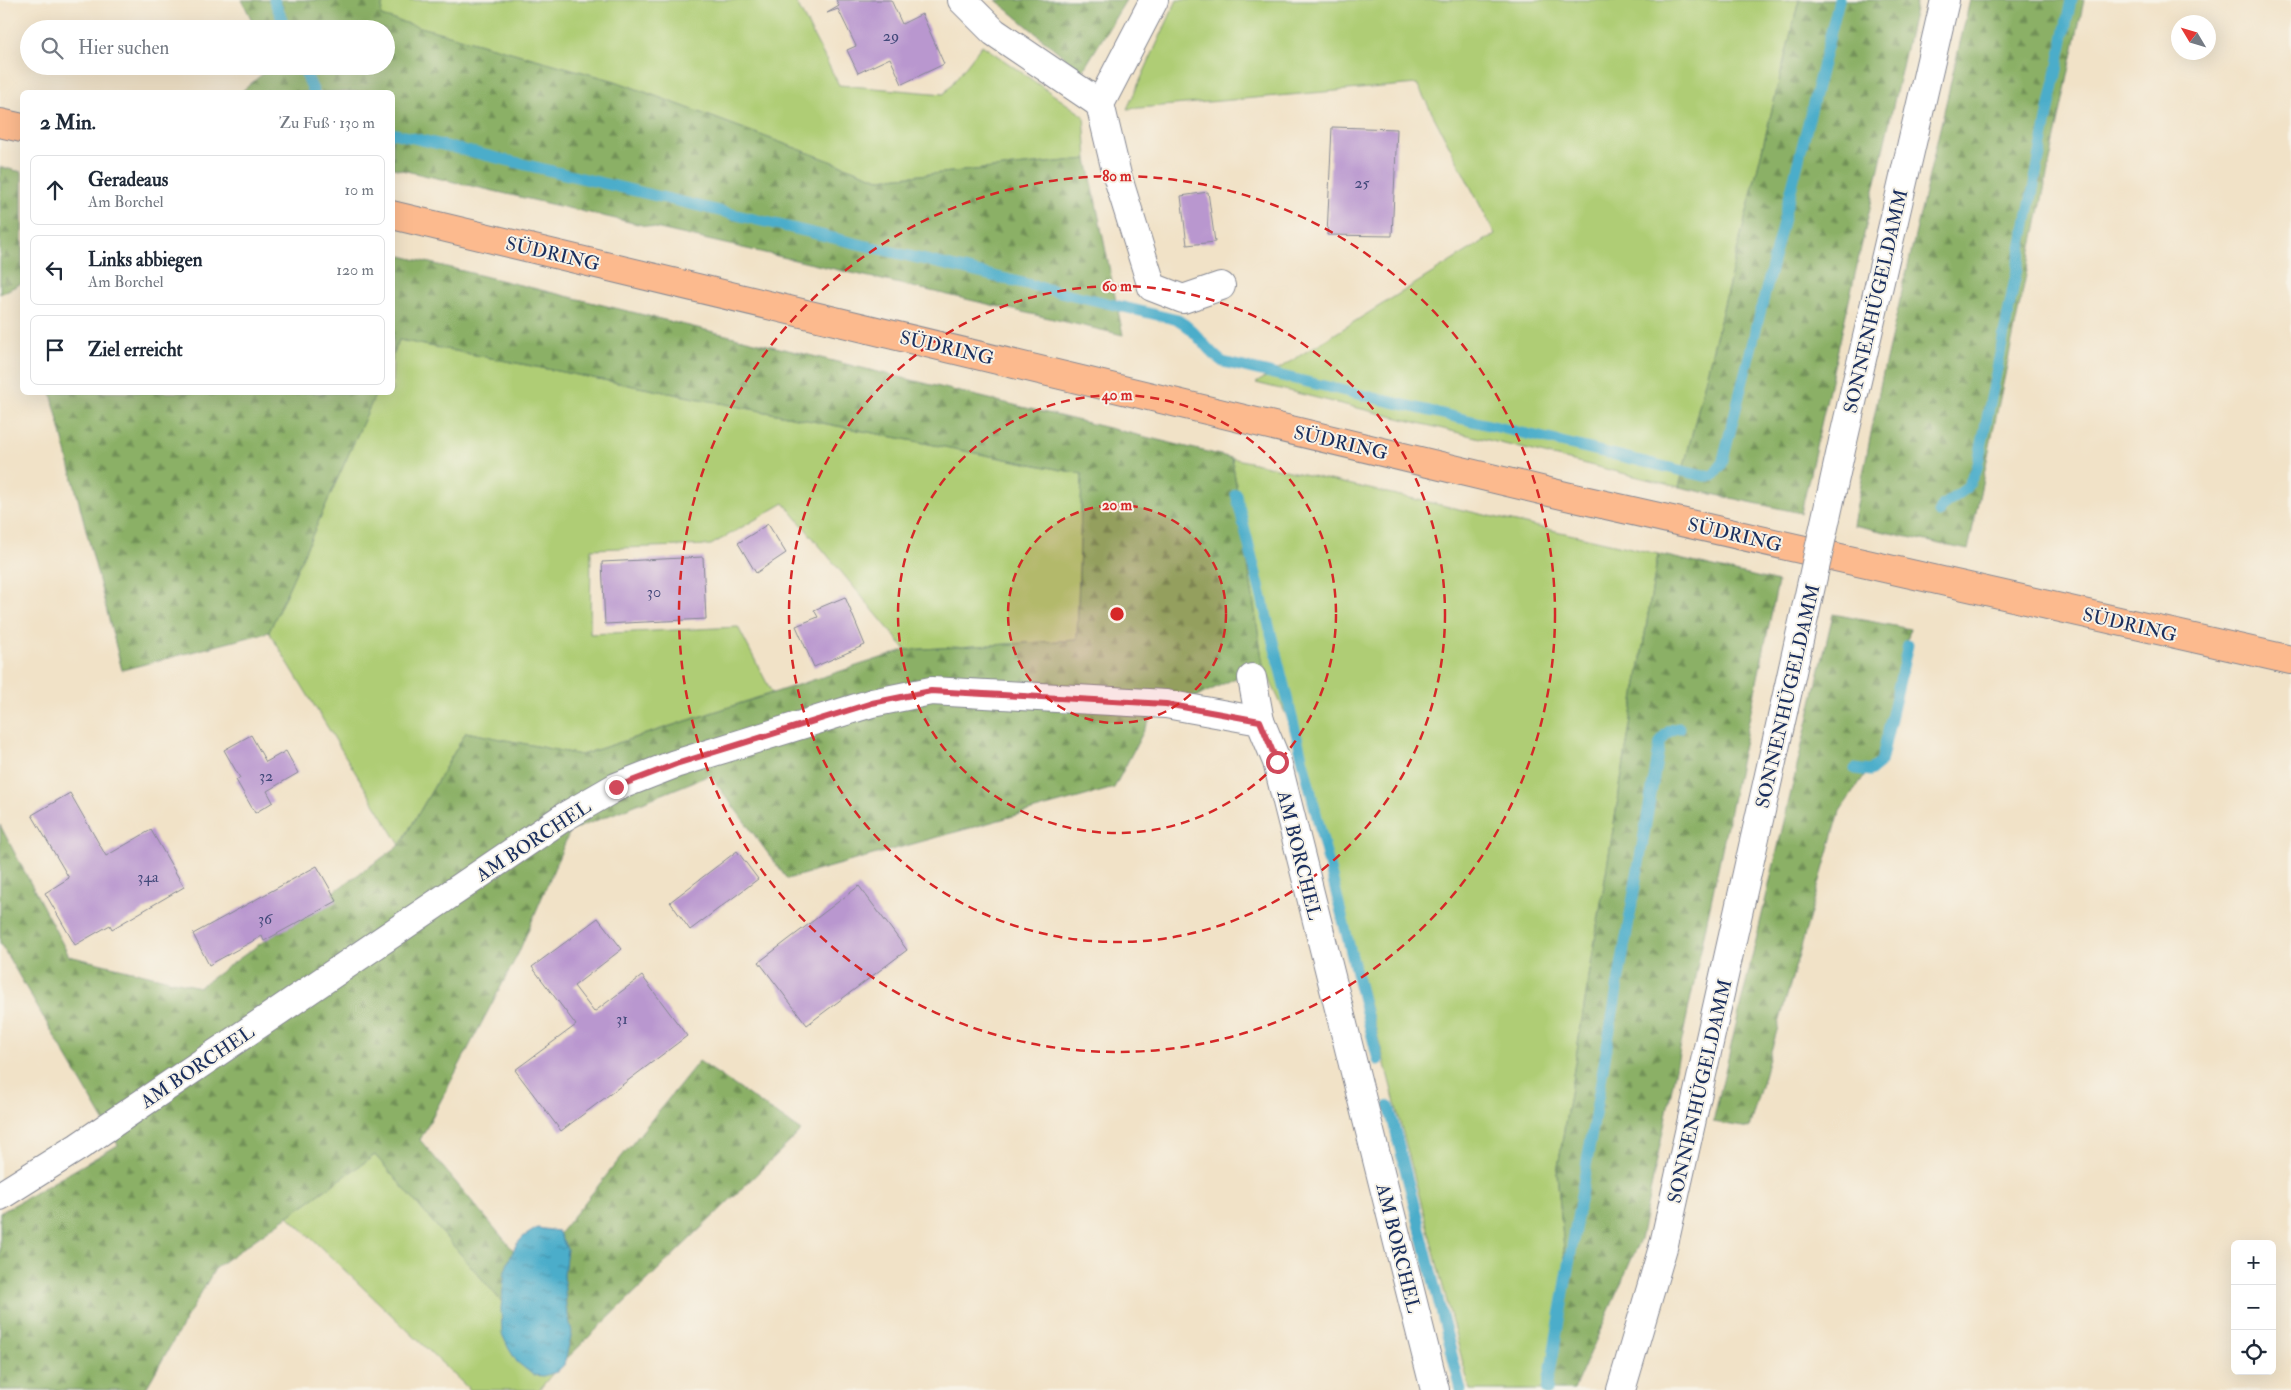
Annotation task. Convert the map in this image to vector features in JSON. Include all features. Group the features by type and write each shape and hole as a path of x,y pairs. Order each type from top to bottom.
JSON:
{"main road":[{"path":"0,123 20,128"},
{"name":"SÜDRING","path":"395,216 1556,493 2291,660"}],"street":[{"path":"962,0 994,32 1100,104"},
{"path":"1154,0 1100,104 1117,175 1152,287 1183,300 1221,286"},
{"name":"SONNENHÜGELDAMM","path":"1620,1390 1664,1244 1843,441 1944,0"},
{"path":"1252,678 1260,721"},
{"name":"AM BORCHEL","path":"0,1196 78,1147 564,817 616,787 667,768 872,703 931,691 1166,704 1260,721 1277,762 1435,1390"}],"green space":[{"path":"242,0 383,0 381,16 615,81 879,179 1087,159 1123,335 395,168 395,90 243,90 261,75 395,75 395,20 252,20"},
{"path":"383,0 795,0 839,85 944,94 982,45 1084,116 1087,159 879,179 615,81 380,16"},
{"path":"996,0 1126,0 1082,72"},
{"path":"1177,0 1799,0 1679,487 1256,383 1495,234 1417,84 1127,109"},
{"path":"1799,0 1917,0 1801,513 1679,487"},
{"path":"1970,0 2084,0 1968,550 1853,525 1882,377"},
{"path":"0,167 20,172 20,284 0,294"},
{"path":"395,254 1232,458 1263,665 1150,719 1114,788 787,879 710,775 570,831 518,954 420,1140 530,1270 699,1061 801,1131 558,1367 375,1155 216,1267 145,1390 0,1390 0,1213 118,1145 0,943 0,825 69,956 199,987 400,845 466,732 581,755 906,650 1077,640 1082,474 399,340 395,350"},
{"path":"399,340 1082,474 1077,640 906,650 784,503 711,545 591,549 590,634 738,627 772,693 581,755 466,732 400,845 269,632 375,395 395,395 395,350"},
{"path":"52,395 375,395 269,632 122,670"},
{"path":"1232,458 1658,554 1557,1173 1567,1283 1543,1390 1470,1390 1304,754 1263,665"},
{"path":"1658,554 1778,582 1640,1240 1574,1390 1543,1390 1567,1283 1557,1173"},
{"path":"1833,614 1910,629 1884,747 1840,811 1749,1128 1713,1122"},
{"path":"375,1155 558,1367 539,1390 470,1390 288,1216"}],"water":[{"path":"537,1228 558,1231 567,1249 564,1275 566,1307 572,1332 564,1365 557,1372 543,1376 533,1375 517,1362 502,1334 501,1308 505,1271 516,1245 523,1237"}],"building":[{"path":"836,0 891,0 902,24 922,14 944,64 902,84 890,58 858,73 847,50 856,46 838,9 827,13 839,6"},
{"path":"1332,127 1397,129 1392,236 1327,235"},
{"path":"1208,192 1215,242 1187,245 1181,196"},
{"path":"768,524 786,553 756,573 738,543"},
{"path":"703,557 706,619 605,624 602,562"},
{"path":"845,597 865,645 814,667 796,626 818,617 814,610"},
{"path":"251,735 266,762 286,751 298,773 267,791 273,802 255,813 236,780 240,778 224,750"},
{"path":"70,793 106,856 151,830 184,887 112,929 110,925 75,945 45,893 69,878 32,815"},
{"path":"737,851 758,879 690,930 670,902"},
{"path":"317,866 337,901 264,941 262,936 209,965 193,934"},
{"path":"859,886 907,950 807,1025 759,962"},
{"path":"598,918 622,949 574,986 594,1012 642,976 687,1036 561,1131 515,1070 576,1025 532,967"}],"waterway":[{"path":"274,0 282,20"},
{"path":"395,134 1178,320 1191,329 1211,352 1223,362 1704,476 1713,476 1722,464 1839,0"},
{"path":"1939,513 1943,505 1967,488 1977,468 2071,0"},
{"path":"306,75 313,90"},
{"path":"1236,494 1378,1060"},
{"path":"1855,769 1870,771 1881,762 1908,645"},
{"path":"1547,1390 1660,743 1668,732 1680,728"},
{"path":"1389,1106 1461,1390"}],"route":[{"path":"616,787 676,764 872,703 931,691 1166,704 1260,721 1277,762"}]}
